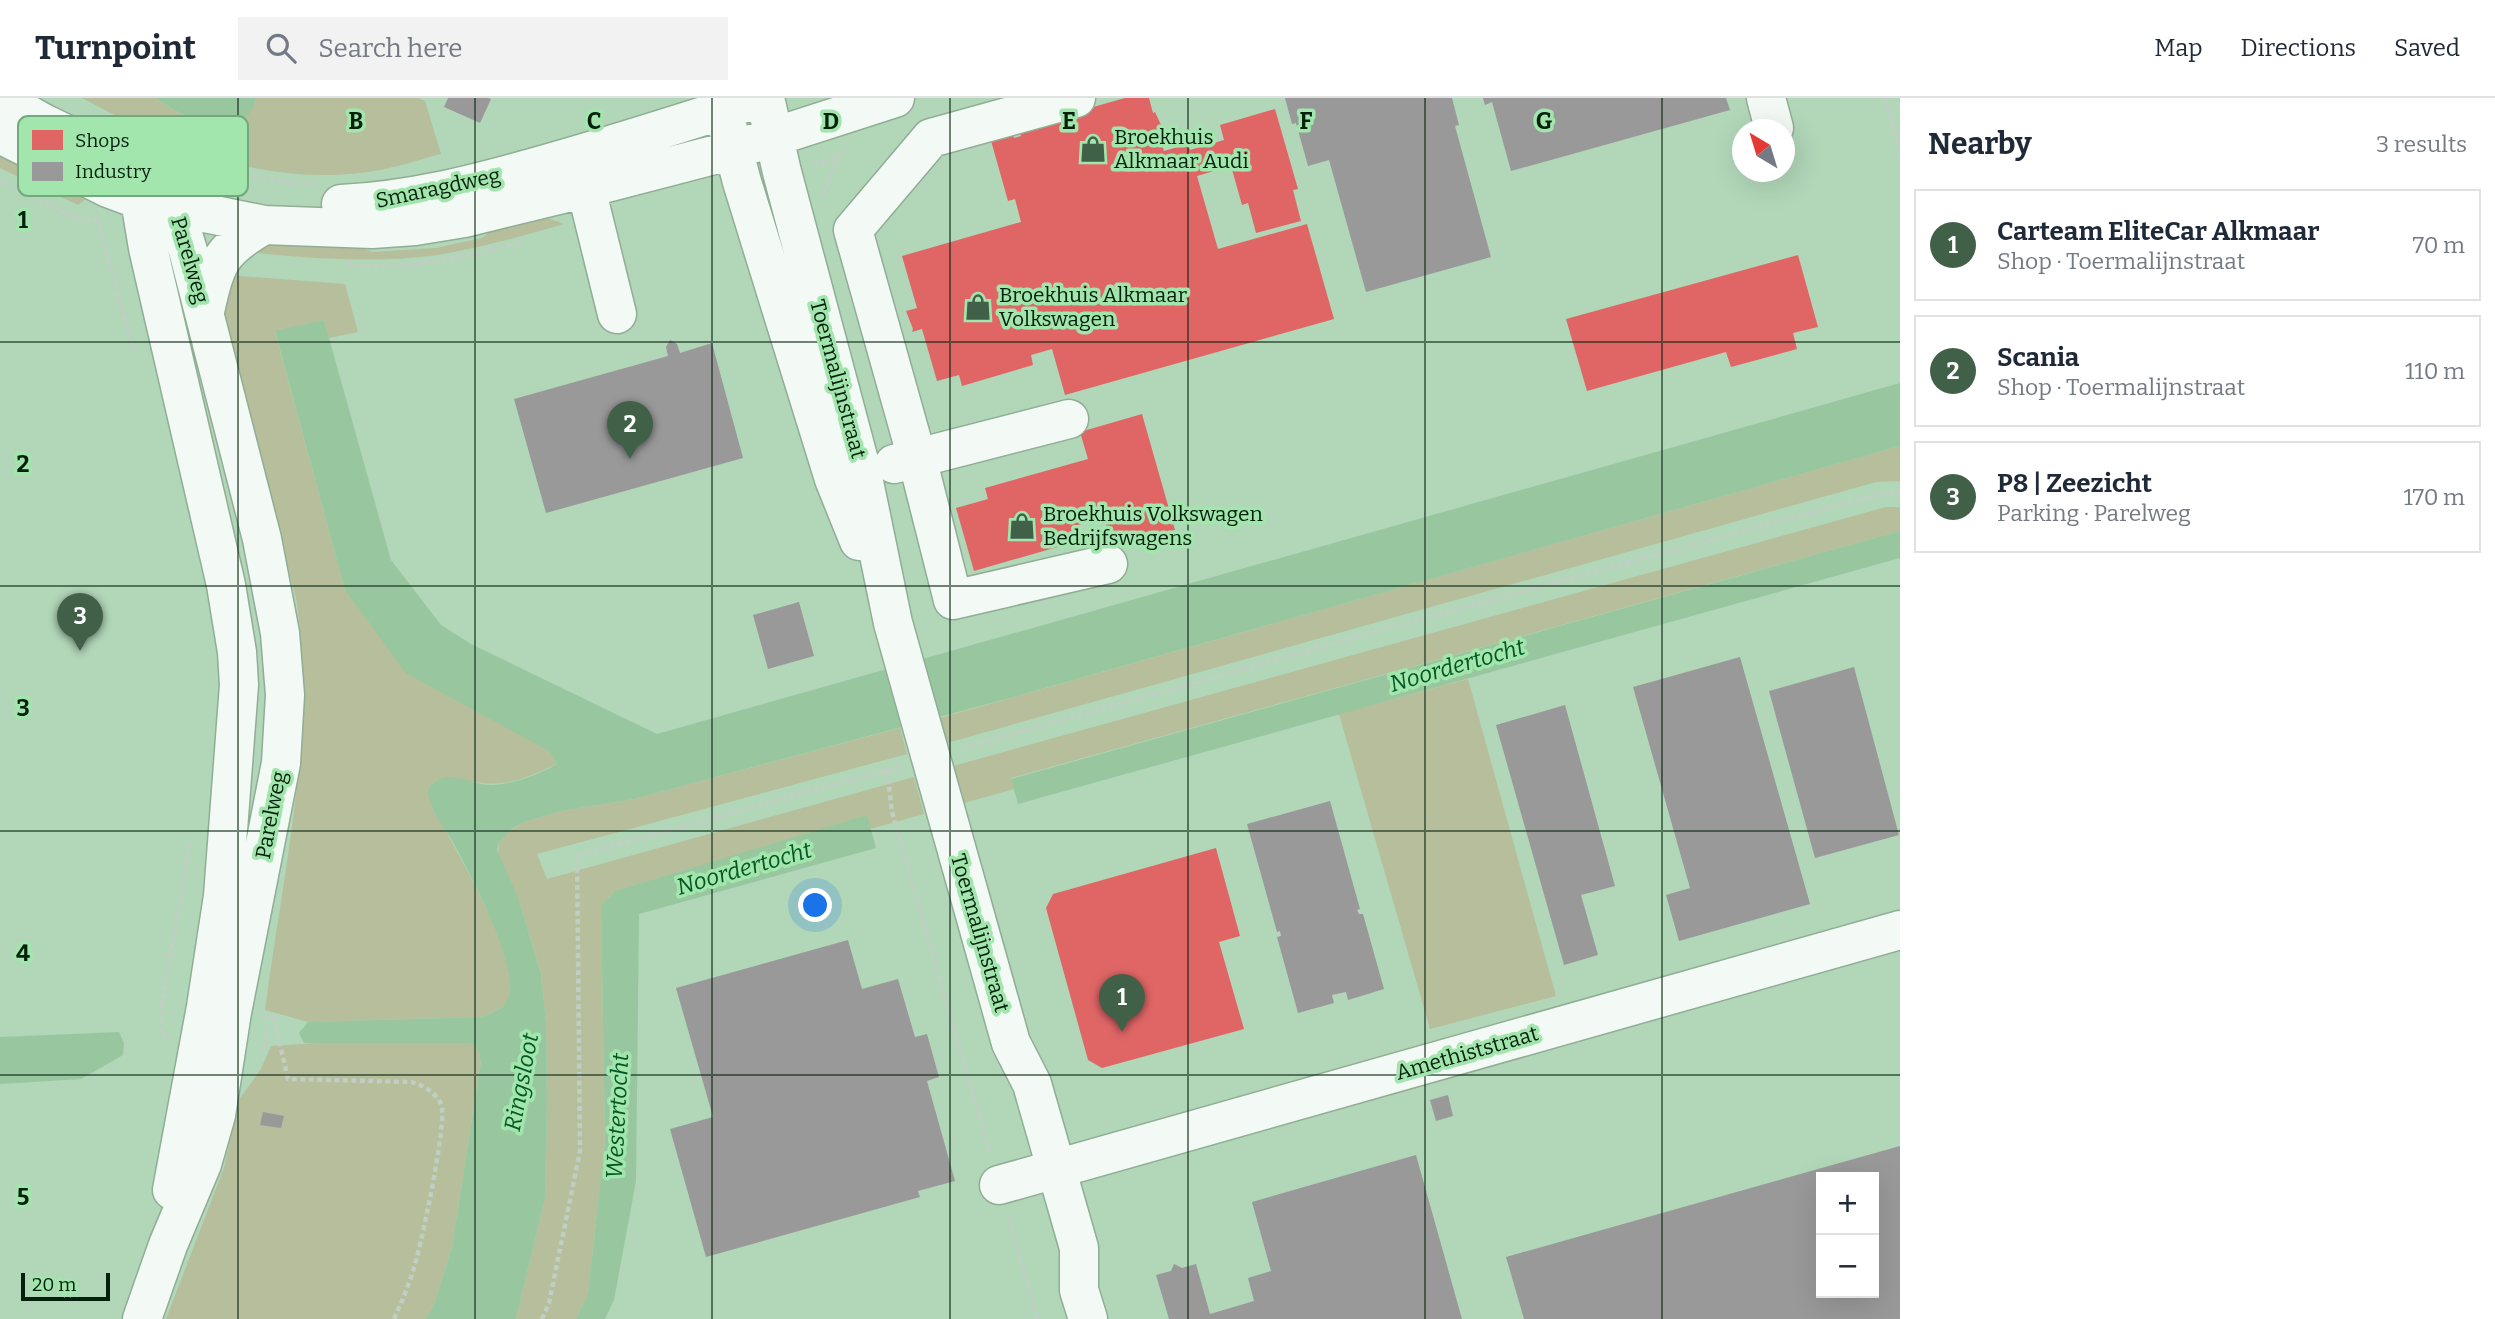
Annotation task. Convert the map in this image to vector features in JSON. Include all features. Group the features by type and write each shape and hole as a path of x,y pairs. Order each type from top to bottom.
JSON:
{"street":[{"name":"Smaragdweg","path":"130,196 264,225 372,229 415,226 464,218 582,171 655,133 723,104 762,98"},
{"name":"Toermalijnstraat","path":"762,98 775,137 848,475"},
{"name":"Smaragdweg","path":"241,196 298,206 377,203 733,150 895,98"},
{"path":"1076,98 930,138 853,230 917,458 953,600 1108,564"},
{"name":"Smaragdweg","path":"0,99 31,116"},
{"name":"Toermalijnstraat","path":"723,104 733,150 848,475 897,636 1011,1042 1010,1094 1029,1176 1055,1253 1084,1304"},
{"name":"Smaragdweg","path":"0,134 18,143"},
{"path":"582,171 617,314"},
{"name":"Smaragdweg","path":"132,196 136,199 171,196"},
{"name":"Parelweg","path":"136,199 205,311 271,578 280,634 285,695 281,763 232,1012 216,1115 202,1164 168,1245 142,1319"},
{"name":"Parelweg","path":"136,199 226,585 237,652 239,685 223,896 206,1007 172,1190 168,1245"},
{"path":"205,311 212,278 222,257 237,240 264,225"},
{"path":"848,475 1069,419"},
{"name":"Amethiststraat","path":"1029,1176 1900,930"}],"path":[{"path":"1885,98 1900,152"},
{"path":"248,174 301,184 324,184"},
{"path":"0,181 18,190"},
{"path":"30,196 75,218 136,199 135,353"},
{"path":"542,1319 549,1303 580,1151 577,856 887,769 929,750 1875,495 1900,493"},
{"path":"887,769 892,812 1029,1176 1037,1319"},
{"path":"164,990 192,833"},
{"path":"261,1017 274,1018 288,1079 412,1082 426,1087 442,1106 442,1139 417,1260 394,1319"}],"shaded area":[{"path":"82,98 156,98 186,116 116,116"},
{"path":"256,98 419,98 425,101 441,154 386,169 342,175 264,170 248,166 248,116 244,116"},
{"path":"0,143 18,154 18,177 0,168"},
{"path":"59,196 88,197 78,205"},
{"path":"537,214 564,224 470,249 413,258 338,259 238,251 248,243 343,241 372,252 436,248 482,238 504,220"},
{"path":"227,275 345,284 358,332 329,338 324,320 275,332 345,590 549,751 557,764 508,782 476,782 431,806 482,900 505,955 511,979 508,1000 493,1012 480,1017 308,1022 265,1010 300,757 302,655 297,602 221,309"},
{"path":"1900,446 1900,481 1876,482 947,743 940,718"},
{"path":"1886,507 1900,507 1900,531 1011,778 1014,789 964,803 953,766"},
{"path":"1468,679 1556,996 1430,1029 1339,714"},
{"path":"900,728 907,754 537,854 547,879 914,777 924,814 870,829 866,816 615,891 601,906 605,1141 588,1294 576,1319 516,1319 545,1198 546,1022 541,973 519,900 498,856 499,842 505,834 524,822 562,811 634,799"},
{"path":"334,1042 470,1043 477,1047 481,1060 452,1247 435,1302 426,1319 166,1319 224,1168 238,1101 261,1069 271,1046"}],"water":[{"path":"156,98 256,98 246,116 187,116"},
{"name":"Ringsloot","path":"324,320 391,560 441,625 471,644 657,734 1900,383 1900,446 1010,698 634,799 562,811 513,828 499,842 497,850 519,900 541,974 546,1022 545,1198 516,1319 426,1319 435,1302 452,1247 481,1061 477,1047 470,1043 304,1043 299,1033 308,1022 480,1017 504,1005 509,996 510,982 500,942 470,875 434,811 428,790 443,778 459,778 494,785 534,775 557,764 549,751 406,673 345,590 275,331"},
{"name":"Noordertocht","path":"1900,531 1900,558 1018,804 1011,779"},
{"path":"867,815 876,848 639,914 636,1181 614,1300 605,1319 576,1319 588,1294 605,1141 601,906 615,891"},
{"path":"119,1032 124,1043 123,1055 81,1079 0,1084 0,1037"}],"building: Shops":[{"path":"1125,98 1149,98 1153,113 1155,112 1162,127 1157,128 1164,151 1188,144 1190,150 1224,140 1220,125 1275,109 1298,189 1293,190 1301,221 1256,233 1248,203 1242,205 1231,166 1197,176 1218,249 1307,224 1334,319 1065,395 1052,349 1031,355 1033,365 962,386 959,375 937,381 922,329 912,332 906,311 917,308 902,256 1021,222 1015,199 1008,201 988,130 1010,124 1014,138 1021,136 1019,128"},
{"path":"1798,255 1818,327 1793,333 1797,349 1731,367 1726,352 1587,391 1566,319"},
{"path":"1142,414 1175,530 1112,547 1104,518 1074,526 1078,541 974,571 956,508 988,499 985,488 1088,459 1080,432"},
{"path":"1216,848 1240,936 1219,942 1244,1029 1102,1068 1088,1060 1046,908 1053,894"}],"building: Industry":[{"path":"448,98 491,99 480,123 444,107"},
{"path":"1285,98 1452,98 1459,125 1455,126 1491,257 1366,292 1329,160 1308,166 1296,123 1292,124"},
{"path":"1483,98 1726,98 1730,110 1511,171 1492,102 1485,105"},
{"path":"670,340 677,344 680,353 712,343 743,458 546,513 514,399 668,356 666,347"},
{"path":"799,602 814,656 768,669 753,615"},
{"path":"1740,657 1810,904 1679,941 1666,895 1690,888 1633,687"},
{"path":"1854,667 1899,835 1815,858 1769,691"},
{"path":"1565,705 1615,886 1581,895 1598,955 1564,965 1496,725"},
{"path":"1330,801 1360,909 1357,910 1359,914 1363,914 1384,989 1348,1000 1346,992 1332,995 1334,1003 1298,1013 1277,937 1281,936 1280,931 1277,932 1247,824"},
{"path":"848,940 862,989 898,979 915,1037 927,1034 939,1077 927,1081 955,1181 918,1191 920,1197 706,1257 670,1129 713,1117 676,988"},
{"path":"1448,1095 1453,1116 1436,1121 1430,1100"},
{"path":"263,1112 284,1116 281,1128 260,1125"},
{"path":"1900,1146 1900,1319 1524,1319 1506,1257"},
{"path":"1416,1155 1462,1319 1169,1319 1156,1275 1171,1271 1174,1264 1182,1268 1196,1264 1210,1314 1254,1301 1248,1278 1271,1271 1252,1202"}],"place":[{"name":"Broekhuis Alkmaar Audi","path":"1093,149"},
{"name":"Broekhuis Alkmaar Volkswagen","path":"978,307"},
{"name":"Scania","path":"630,459"},
{"name":"Broekhuis Volkswagen Bedrijfswagens","path":"1022,526"},
{"name":"P8 | Zeezicht","path":"80,651"},
{"name":"Carteam EliteCar Alkmaar","path":"1122,1032"}],"water label":[{"name":"Westertocht","path":"617,1116"}]}
